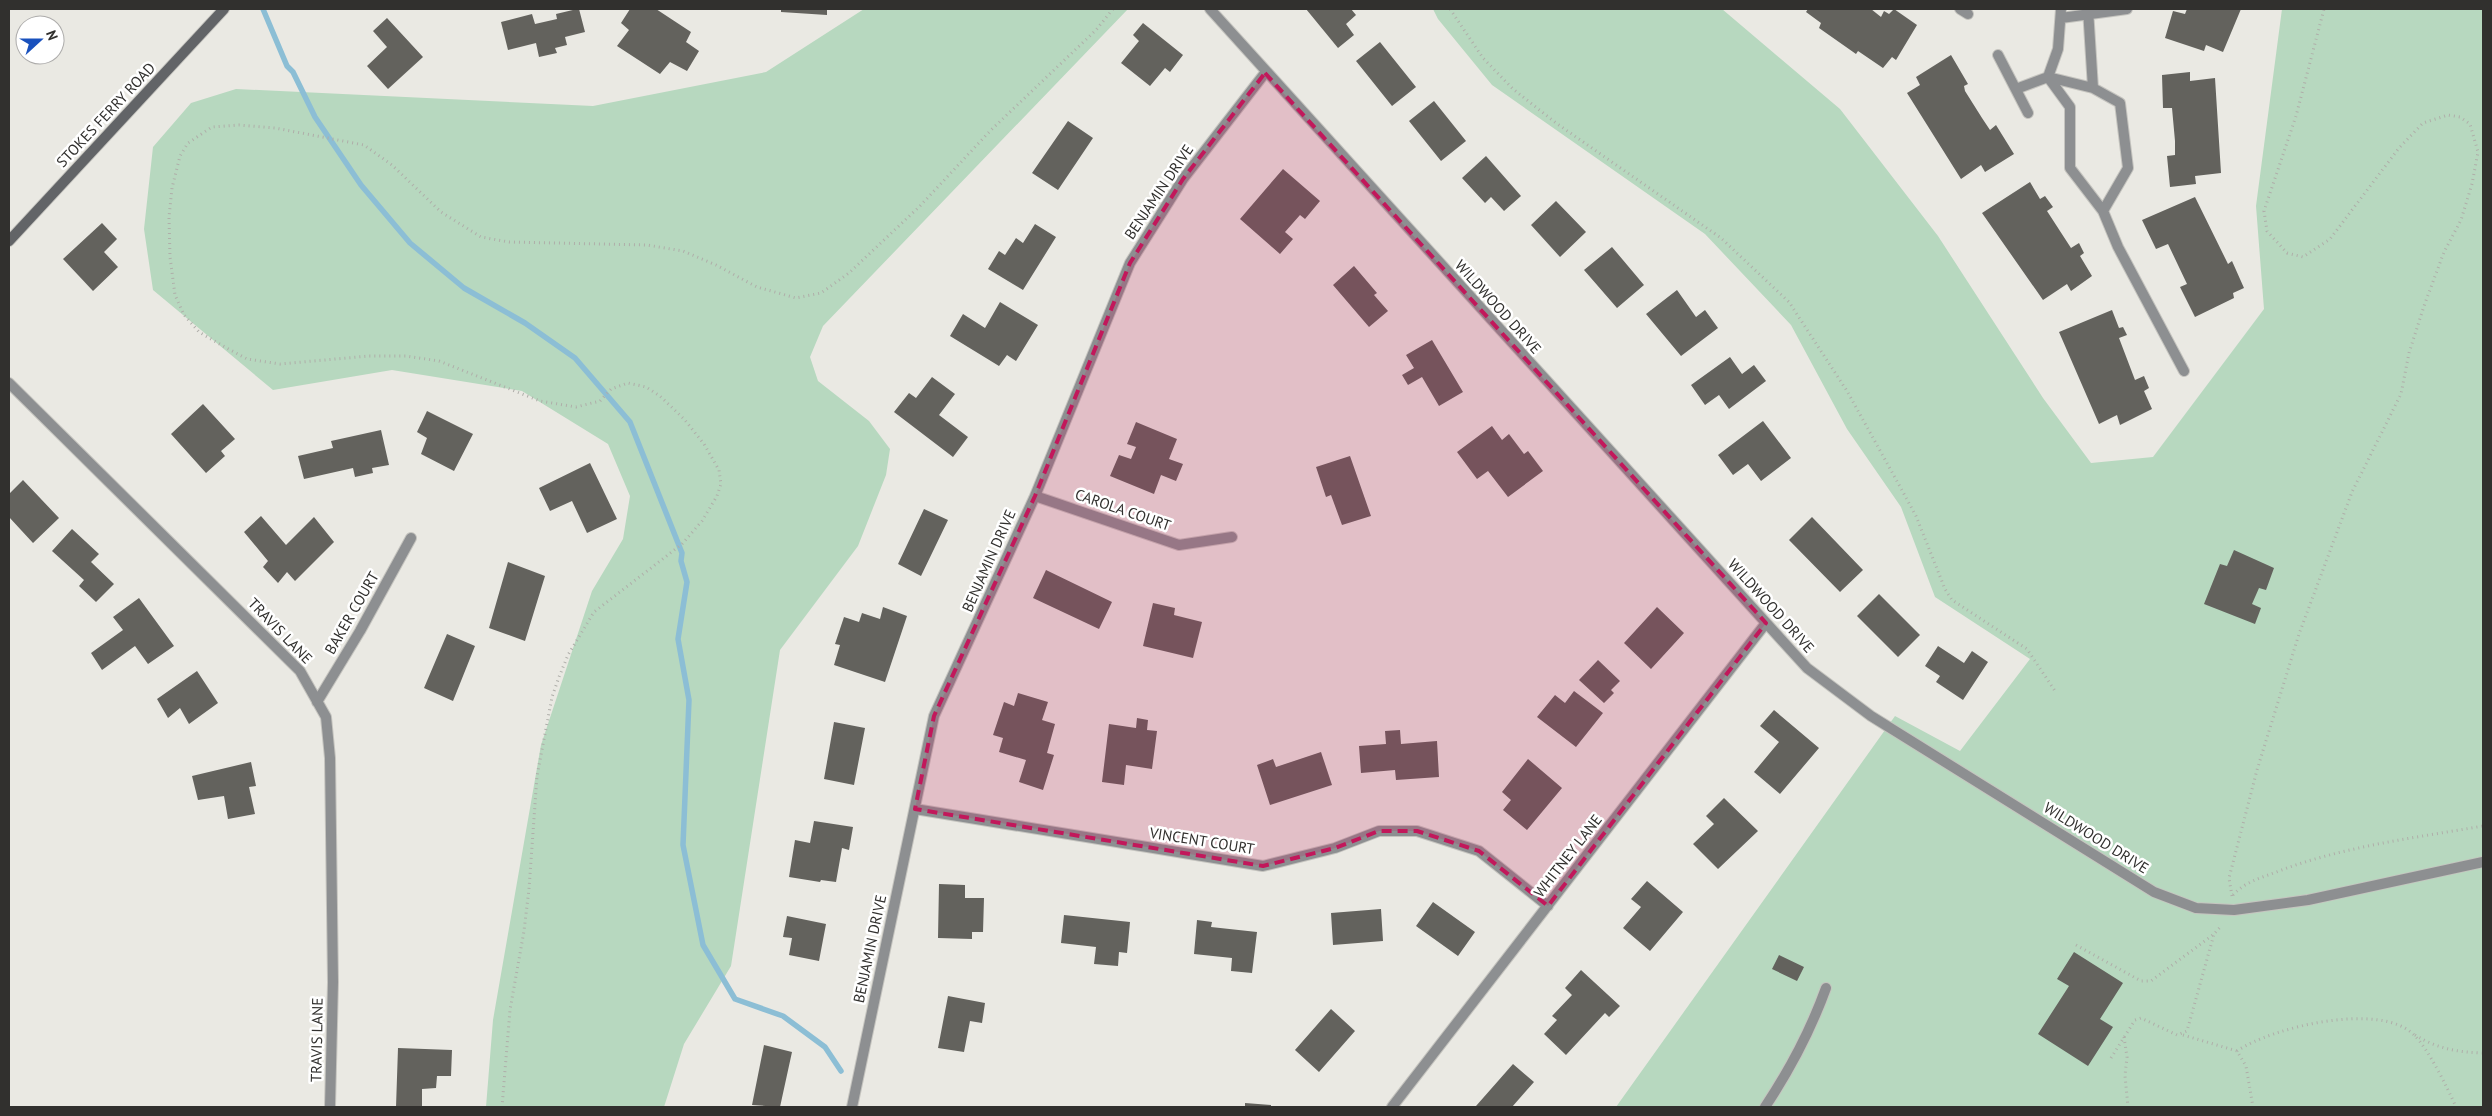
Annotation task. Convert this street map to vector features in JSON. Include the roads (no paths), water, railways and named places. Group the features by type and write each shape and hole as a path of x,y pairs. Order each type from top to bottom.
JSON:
{"street":[{"name":"STOKES FERRY ROAD","path":"9,241 224,9"},
{"name":"WILDWOOD DRIVE","path":"1210,9 1807,668 1871,716 2154,892 2196,908 2234,910 2308,900 2483,862"},
{"path":"2048,77 2058,49 2061,13 2127,9"},
{"path":"2089,12 2093,88"},
{"path":"1998,55 2028,113"},
{"name":"BENJAMIN DRIVE","path":"852,1107 934,716 1035,496 1130,263 1183,179 1266,73"},
{"path":"2048,77 2070,107 2070,168 2103,210 2118,246 2184,370"},
{"path":"2016,89 2048,77 2093,88 2120,103 2128,168 2103,210"},
{"name":"TRAVIS LANE","path":"9,383 300,671 326,717 330,758 333,982 330,1107"},
{"name":"CAROLA COURT","path":"1035,496 1179,544 1232,537"},
{"name":"BAKER COURT","path":"317,702 360,631 411,538"},
{"name":"WHITNEY LANE","path":"1392,1107 1766,623"},
{"name":"VINCENT COURT","path":"915,809 1263,866 1335,848 1379,831 1417,831 1478,851 1548,906"},
{"path":"1766,1107 1796,1058 1814,1022 1826,988"}],"waterway":[{"path":"263,9 287,66 293,72 315,117 361,185 410,243 464,288 525,323 575,358 630,422 682,553 681,561 687,582 678,639 689,700 683,845 703,945 735,999 783,1016 825,1047 841,1071"}]}
